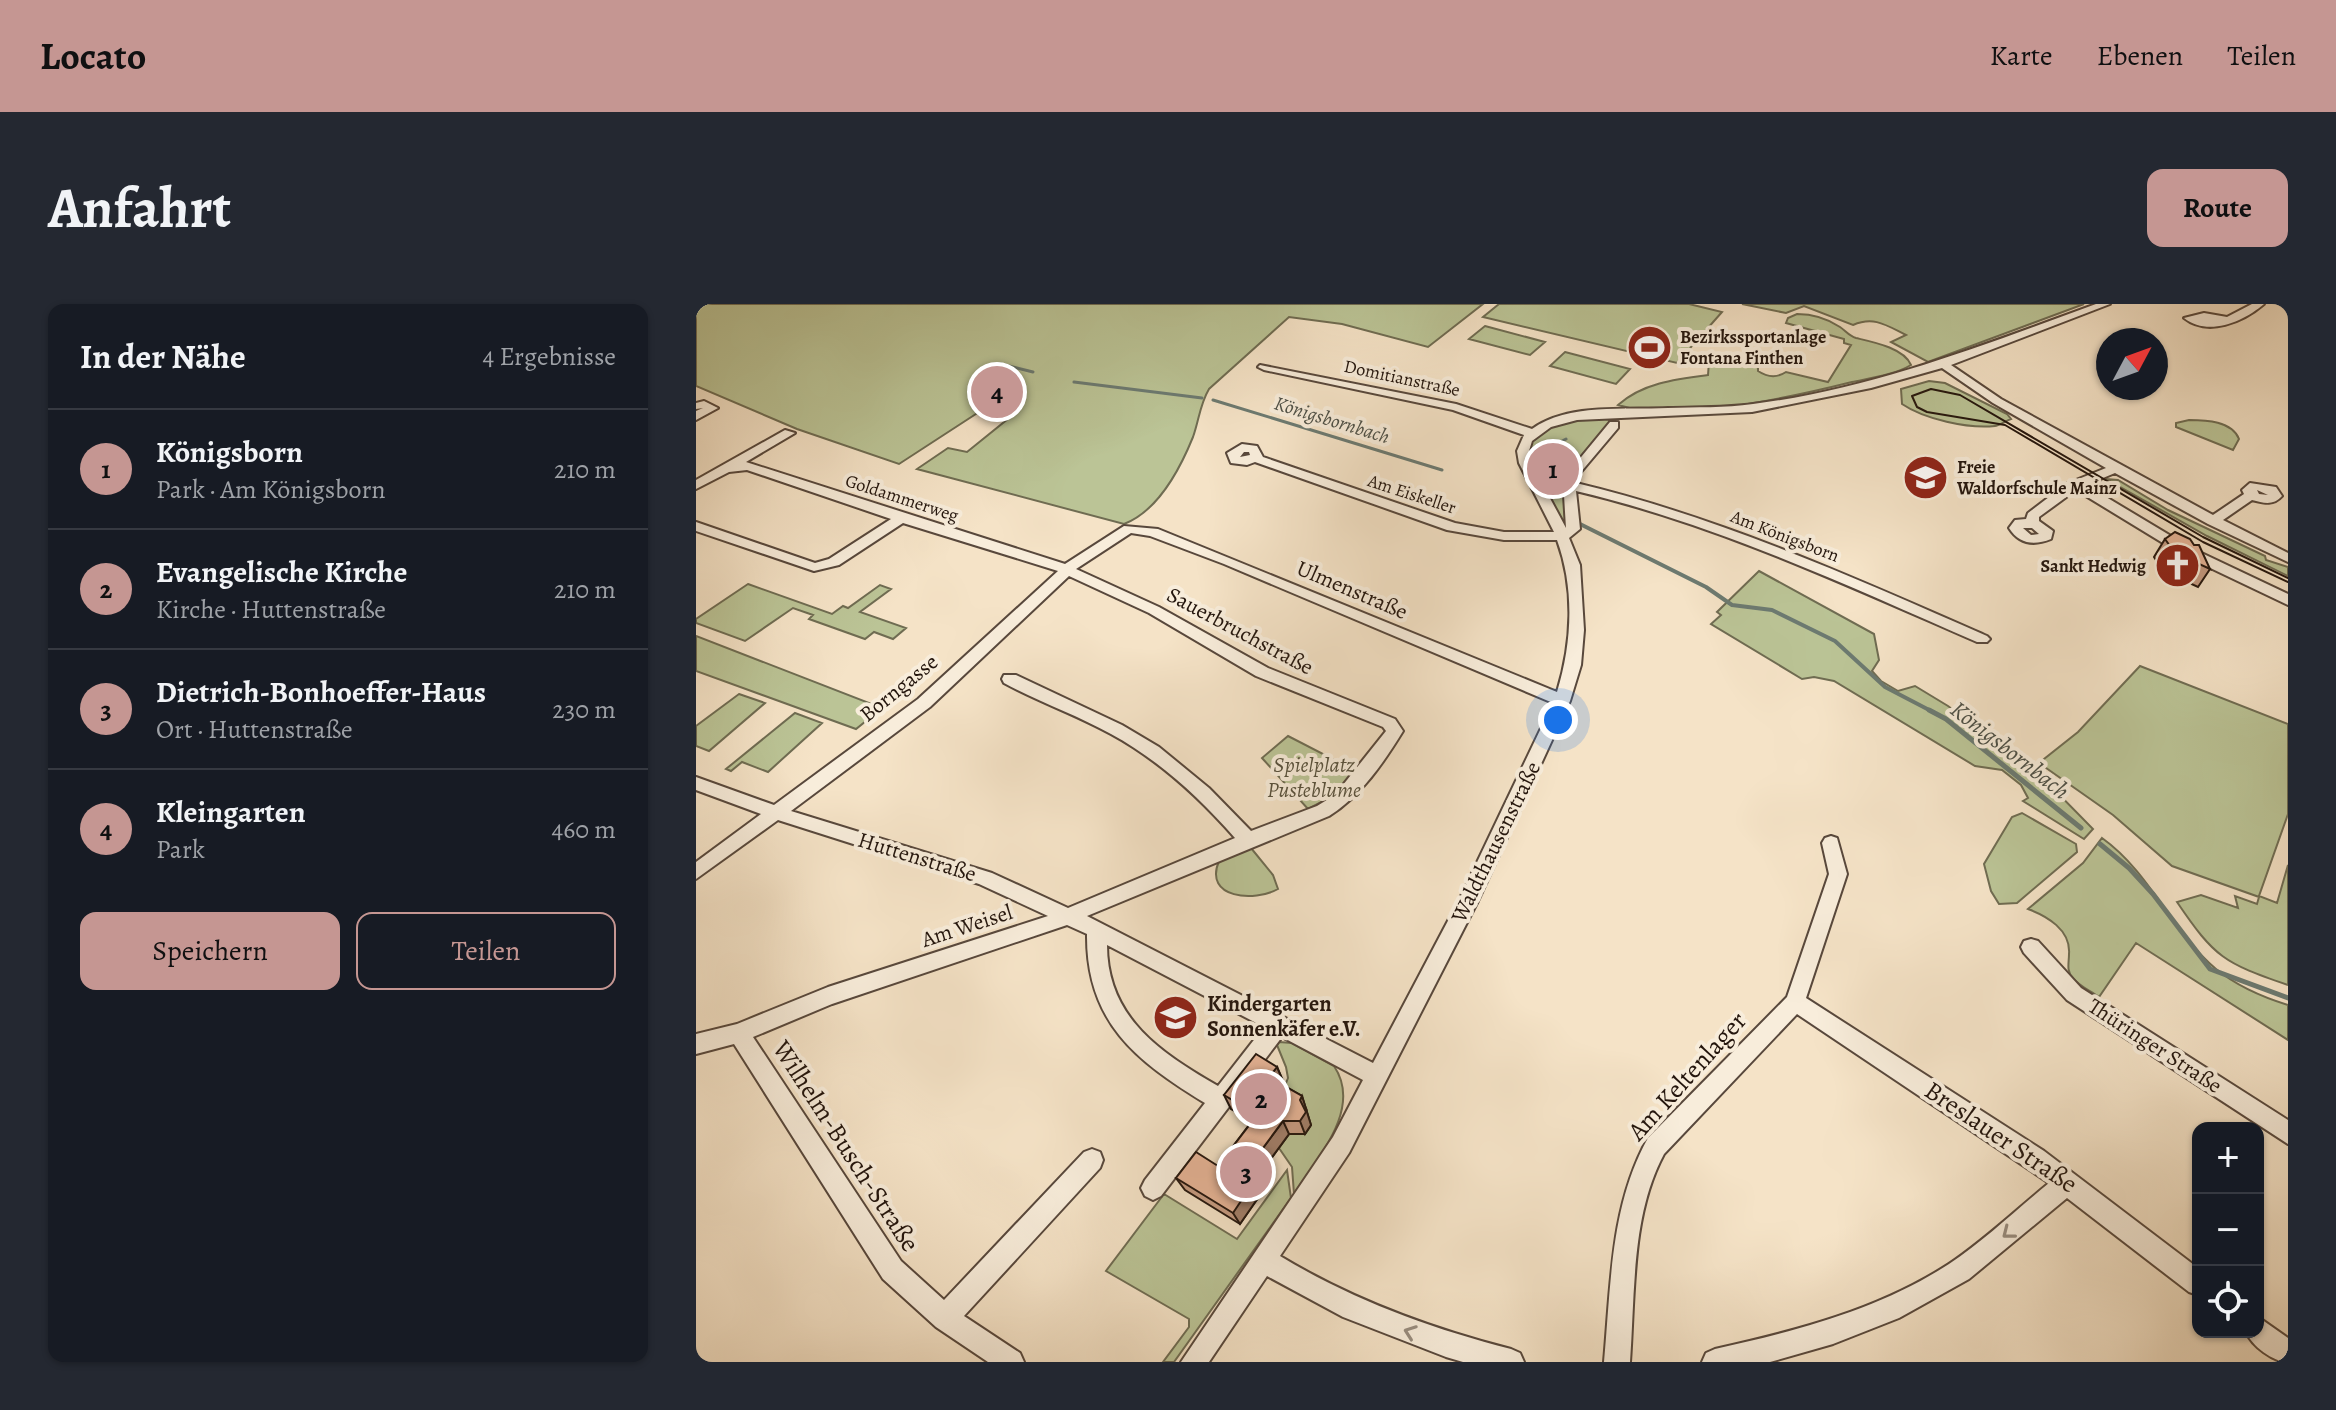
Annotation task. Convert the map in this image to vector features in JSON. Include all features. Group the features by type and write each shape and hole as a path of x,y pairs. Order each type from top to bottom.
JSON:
{"street":[{"path":"1531,433 1547,424 1577,416 1752,408 1811,398 1937,366 2105,304"},
{"path":"2229,321 2259,304"},
{"path":"1937,366 2116,468 2288,558"},
{"name":"Domitianstraße","path":"1264,367 1456,407 1531,433"},
{"path":"696,406 704,404 712,408 696,416"},
{"path":"1563,536 1573,529 1568,485 1574,472 1614,425"},
{"path":"696,485 789,433"},
{"name":"Waldthausenstraße","path":"1194,1362 1341,1145 1482,873 1562,701 1573,665 1578,616 1573,565 1563,536 1525,463 1524,446 1531,433"},
{"name":"Am Eiskeller","path":"1255,458 1452,527 1504,536 1563,536"},
{"name":"Goldammerweg","path":"726,469 748,466 1066,570"},
{"path":"2032,523 2033,516 2077,485 2116,468"},
{"name":"Am Königsborn","path":"1568,485 1643,503 1799,559 1982,639"},
{"path":"2077,485 2186,551 2288,600"},
{"path":"2213,521 2251,495"},
{"path":"696,526 814,567 834,562 901,518"},
{"name":"Ulmenstraße","path":"1123,530 1143,528 1197,549 1562,701"},
{"name":"Borngasse","path":"696,872 924,703 1066,570 1123,530"},
{"name":"Sauerbruchstraße","path":"1066,570 1154,610 1262,672 1394,728"},
{"path":"1010,679 1116,730 1159,757 1207,796 1248,840"},
{"name":"Am Weisel","path":"696,1044 739,1033 828,996 1068,916 1334,805 1383,750 1394,728"},
{"name":"Huttenstraße","path":"696,783 776,813 985,878 1097,930 1377,1076"},
{"name":"Am Keltenlager","path":"1617,1362 1638,1183 1648,1158 1795,1002 1838,874 1831,843"},
{"path":"1097,930 1097,957 1104,987 1123,1028 1154,1059 1221,1100"},
{"name":"Thüringer Straße","path":"2031,947 2074,994 2288,1133"},
{"name":"Breslauer Straße","path":"1795,1002 2068,1182 2192,1278"},
{"path":"1153,1188 1278,1025"},
{"name":"Wilhelm-Busch-Straße","path":"739,1033 878,1250 908,1287 945,1318 1011,1362"},
{"path":"945,1318 1092,1160"},
{"path":"1715,1362 1837,1330 1944,1281 2068,1182"},
{"path":"1264,1260 1310,1288 1383,1322 1438,1342 1511,1362"},
{"path":"2264,1335 2288,1354"}],"green space":[{"path":"696,304 1483,304 1428,347 1342,324 1289,317 1209,389 1193,437 1166,488 1147,509 1124,524 917,469 948,448 967,452 1009,418 1004,415 979,412 899,464 797,429 696,386"},
{"name":"Bezirkssportanlage Fontana Finthen","path":"1499,304 1689,304 1722,312 1677,363 1483,317"},
{"path":"1742,304 2084,304 1928,362 1891,342 1906,335 1880,323 1867,321 1853,325 1804,306 1786,313"},
{"path":"1797,314 1825,319 1854,337 1895,350 1911,365 1882,376 1734,406 1670,411 1618,405 1649,387 1708,375 1709,361 1758,363 1758,371 1768,376 1786,372 1828,382 1851,345 1844,343 1844,339 1786,323 1788,318"},
{"path":"1485,326 1545,342 1530,355 1469,339"},
{"path":"1565,352 1630,369 1616,384 1550,366"},
{"path":"1929,381 1945,383 2007,414 2011,419 1995,426 1960,424 1922,414 1902,404 1901,389"},
{"path":"1615,417 1565,478 1566,527 1528,458 1530,443 1559,424 1579,419"},
{"path":"2189,420 2225,425 2239,439 2233,450 2176,427 2176,423"},
{"path":"2106,479 2118,480 2168,510 2265,556 2266,560 2288,567 2288,576 2207,536"},
{"path":"1759,571 1874,634 1879,660 1872,671 1881,681 1898,691 1915,686 1948,706 2039,774 2093,829 2084,839 2023,801 2028,798 2021,785 2002,770 1975,766 1834,681 1814,677 1802,679 1711,624 1721,615 1717,612"},
{"path":"748,584 832,614 843,606 848,608 880,585 891,589 860,612 906,628 893,639 874,632 865,639 809,619 813,615 793,608 745,641 696,623 696,619"},
{"path":"696,636 882,708 856,729 696,671"},
{"path":"2140,666 2288,724 2288,814 2259,896 2277,903 2288,865 2288,985 2249,971 2223,956 2201,936 2177,902 2201,895 2238,908 2235,896 2257,904 2259,897 2172,866 2113,815 2039,763 2078,732"},
{"path":"739,694 765,703 709,751 696,746 696,726"},
{"path":"795,713 822,723 768,772 742,762 731,771 726,769"},
{"name":"Spielplatz Pusteblume","path":"1288,736 1356,771 1333,796 1308,809 1262,758"},
{"path":"2022,813 2076,844 2077,852 2017,903 1999,904 1991,891 1984,864 2012,817"},
{"path":"2102,838 2134,868 2186,937 2216,969 2250,990 2288,1005 2288,1040 2136,943 2099,997 2076,981 2069,973 2069,945 2062,931 2050,920 2028,909 2083,863"},
{"path":"1251,848 1273,875 1278,889 1245,896 1225,890 1218,883 1216,874 1219,861"},
{"path":"1279,1042 1292,1043 1334,1066 1342,1082 1343,1099 1334,1133 1294,1194 1292,1167 1279,1148 1307,1110 1300,1098 1284,1088 1288,1078 1277,1045"},
{"path":"1287,1170 1291,1198 1174,1362 1163,1362 1189,1327 1189,1319 1106,1271 1164,1194 1237,1239"}],"building":[{"path":"2175,532 2199,545 2210,569 2175,553 2165,539"},
{"path":"1256,1054 1277,1067 1269,1077 1302,1096 1300,1100 1306,1112 1300,1121 1283,1121 1240,1179 1251,1186 1233,1213 1176,1178 1196,1152 1218,1166 1257,1115 1224,1095"}],"waterway":[{"name":"Königsbornbach","path":"1001,364 1033,372"},
{"name":"Königsbornbach","path":"1074,382 1202,398"},
{"name":"Königsbornbach","path":"1213,400 1442,470"},
{"name":"Königsbornbach","path":"1551,483 1552,472 1563,457 1553,446 1566,439"},
{"name":"Königsbornbach","path":"1580,524 1706,587 1732,605 1772,610 1835,641 1885,687 1933,712"},
{"name":"Königsbornbach","path":"1929,710 1946,719 2081,828"},
{"name":"Königsbornbach","path":"2100,844 2129,868 2153,894 2210,969 2288,998"}],"tram line":[{"path":"2288,578 2203,537 1960,395 1931,389 1912,396 1917,407 1927,412 2005,425 2203,542 2288,582"}],"place":[{"name":"Bezirkssportanlage Fontana Finthen","path":"1649,347"},
{"name":"Kleingarten","path":"997,392"},
{"name":"Königsborn","path":"1553,469"},
{"name":"Freie Waldorfschule Mainz","path":"1926,477"},
{"name":"Sankt Hedwig","path":"2177,566"},
{"name":"Kindergarten Sonnenkäfer e.V.","path":"1176,1017"},
{"name":"Evangelische Kirche","path":"1261,1099"},
{"name":"Dietrich-Bonhoeffer-Haus","path":"1246,1172"}]}
